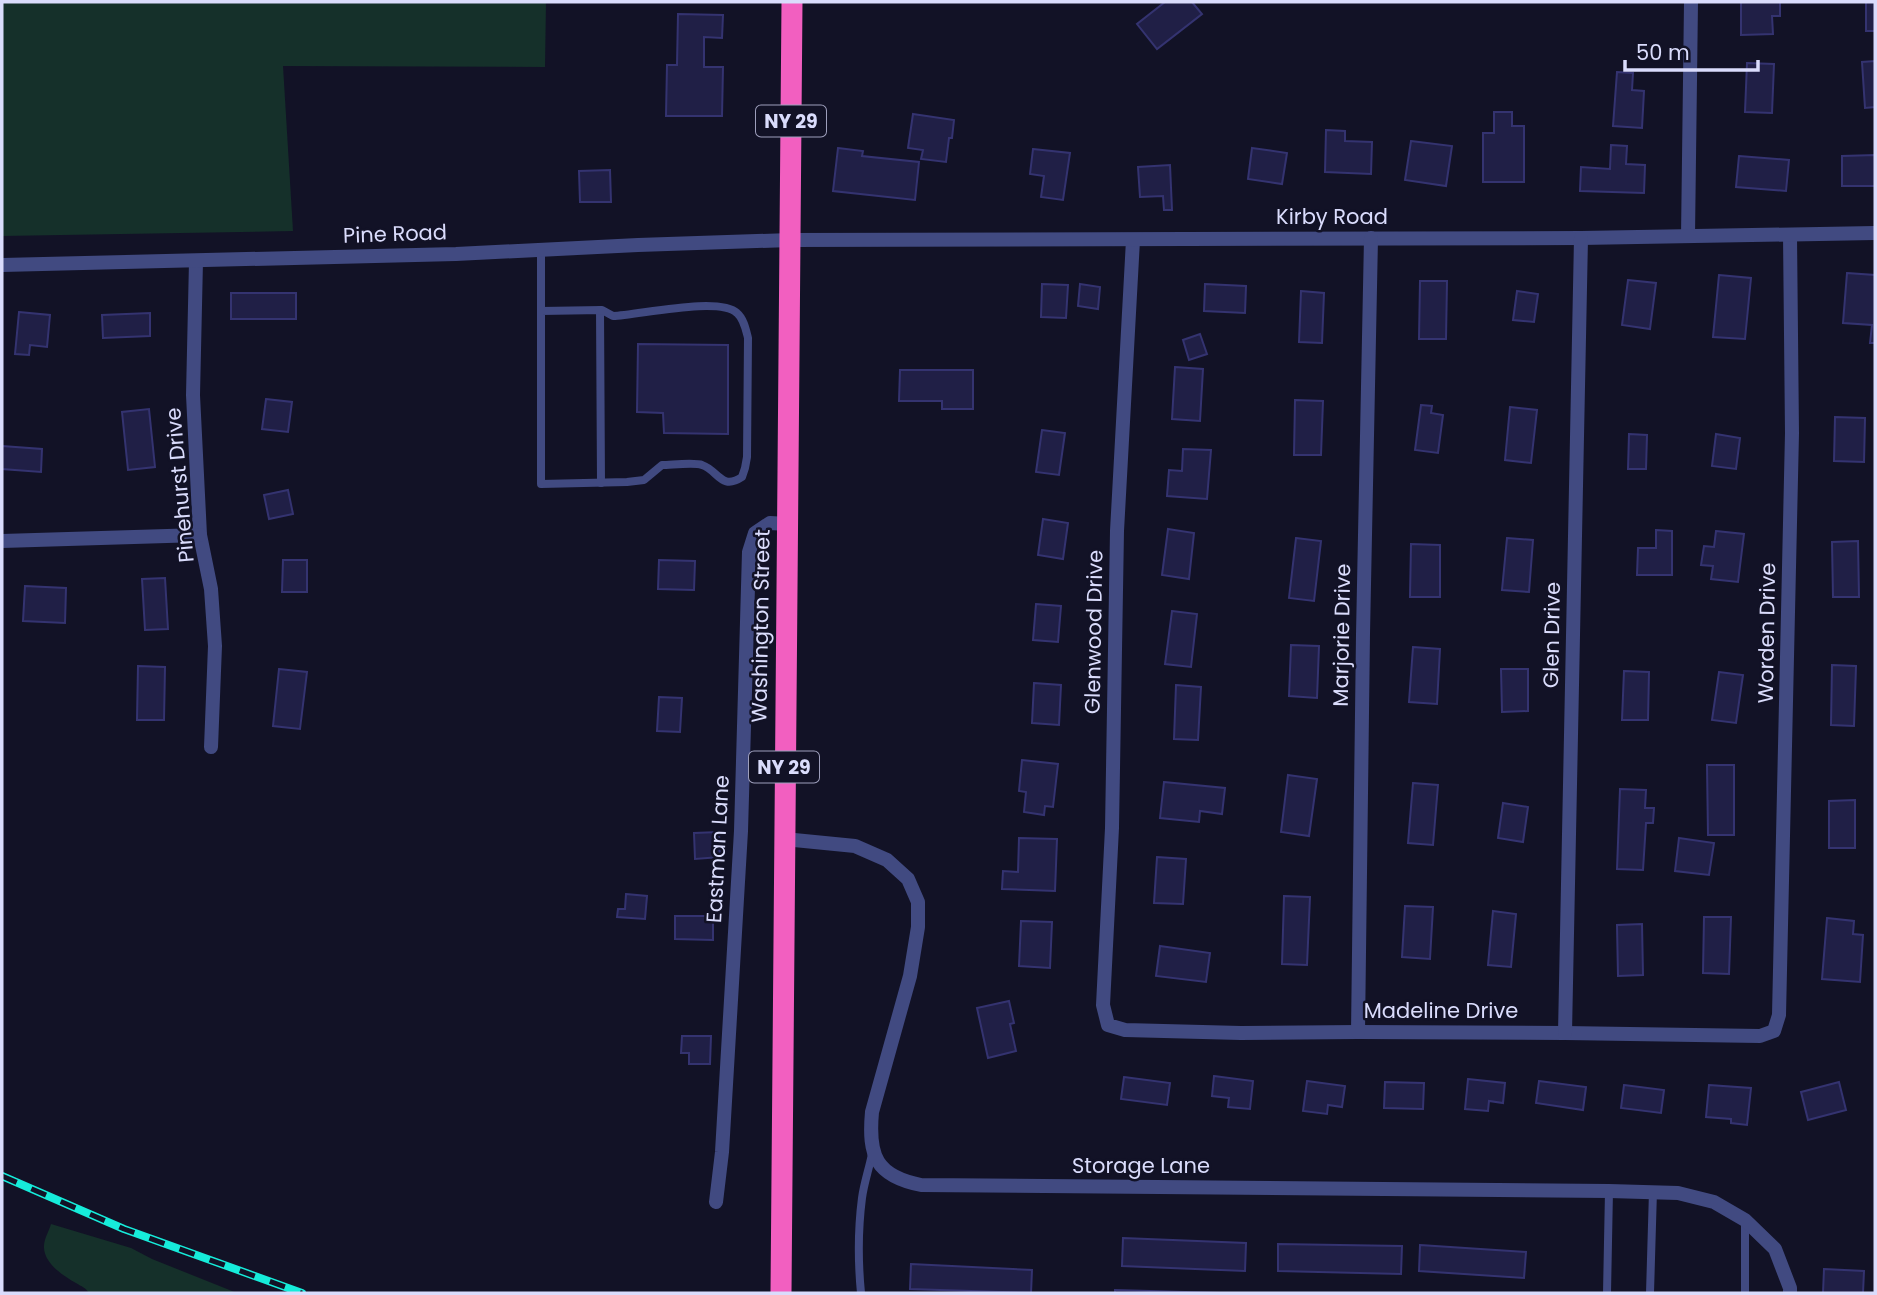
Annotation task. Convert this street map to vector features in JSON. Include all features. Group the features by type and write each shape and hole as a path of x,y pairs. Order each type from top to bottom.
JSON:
{"highway":[{"name":"Washington Street","path":"781,1293 792,2"}],"street":[{"path":"1688,236 1691,2"},
{"name":"Kirby Road","path":"790,240 1581,238 1875,233"},
{"name":"Worden Drive","path":"1774,1031 1779,1015 1792,447 1790,235"},
{"name":"Marjorie Drive","path":"1358,1032 1371,238"},
{"name":"Glen Drive","path":"1564,1033 1581,238"},
{"name":"Pine Road","path":"2,265 196,261 790,240"},
{"name":"Glenwood Drive","path":"1108,1025 1104,1005 1112,828 1116,531 1133,240"},
{"name":"Pinehurst Drive","path":"196,261 193,395 200,535 211,589 215,646 211,747"},
{"name":"Eastman Lane","path":"716,1202 722,1152 741,818 749,552 755,533 770,523 787,524"},
{"path":"2,541 200,535"},
{"path":"784,839 855,846 887,860 908,879 918,902 918,927 910,976 872,1112 870,1132 873,1151"},
{"name":"Madeline Drive","path":"1108,1025 1125,1030 1241,1033 1564,1033 1760,1037 1774,1031"},
{"name":"Storage Lane","path":"873,1151 884,1170 902,1181 921,1185 1678,1193 1714,1202 1745,1220 1775,1249 1790,1293"}],"lane":[{"path":"541,250 541,311 541,484 644,480 662,465 702,464 722,480 737,480 742,477 747,457 748,338 738,314 710,305 613,316 600,310 541,311"},
{"path":"600,310 601,483"},
{"path":"861,1293 859,1273 862,1196 873,1151"},
{"path":"1606,1293 1609,1191"},
{"path":"1650,1293 1653,1191"},
{"path":"1745,1220 1745,1293"}],"green space":[{"path":"2,2 546,2 545,67 283,66 293,231 2,236"},
{"path":"51,1224 131,1248 237,1293 89,1293 60,1272 47,1258 44,1243"}],"building":[{"path":"1165,2 1192,2 1202,14 1157,49 1137,24"},
{"path":"1741,2 1780,2 1780,16 1772,16 1773,34 1741,35"},
{"path":"1866,2 1875,2 1875,31 1866,31"},
{"path":"678,14 723,15 722,38 704,37 704,67 723,67 722,116 666,116 667,65 677,65"},
{"path":"1875,61 1875,107 1865,108 1862,62"},
{"path":"1747,63 1774,64 1772,113 1745,112"},
{"path":"1617,72 1633,73 1632,90 1644,91 1642,128 1613,126"},
{"path":"1494,112 1512,112 1512,126 1524,126 1524,182 1483,182 1483,133 1494,133"},
{"path":"913,114 954,120 946,162 921,159 923,150 908,148"},
{"path":"1326,130 1345,131 1345,141 1372,142 1371,174 1325,172"},
{"path":"1411,141 1452,146 1446,186 1405,180"},
{"path":"1611,145 1627,146 1626,164 1645,165 1644,193 1580,191 1581,167 1610,169"},
{"path":"838,148 863,151 862,156 919,162 915,200 833,191"},
{"path":"1252,148 1287,153 1282,184 1248,179"},
{"path":"1033,149 1070,153 1063,200 1041,197 1044,176 1030,174"},
{"path":"1875,155 1875,186 1842,186 1842,156"},
{"path":"1739,156 1789,160 1786,191 1736,187"},
{"path":"1170,165 1172,210 1164,210 1163,196 1140,197 1138,167"},
{"path":"610,170 611,202 580,202 579,171"},
{"path":"1847,273 1875,275 1875,343 1870,343 1872,325 1843,323"},
{"path":"1719,275 1751,278 1745,339 1713,337"},
{"path":"1628,280 1656,283 1650,329 1622,325"},
{"path":"1420,281 1447,281 1446,339 1419,339"},
{"path":"1042,284 1068,285 1066,318 1041,317"},
{"path":"1080,284 1100,287 1098,309 1078,306"},
{"path":"1205,284 1246,286 1245,313 1204,311"},
{"path":"1301,291 1324,293 1322,343 1299,342"},
{"path":"1517,291 1538,294 1534,322 1513,320"},
{"path":"231,293 296,293 296,319 231,319"},
{"path":"19,312 50,315 47,347 30,345 29,355 15,354"},
{"path":"150,313 150,336 103,338 102,315"},
{"path":"1200,334 1207,354 1189,360 1183,340"},
{"path":"638,344 728,345 728,434 664,433 663,413 637,412"},
{"path":"1175,367 1203,369 1200,421 1172,419"},
{"path":"900,370 973,370 973,409 942,409 942,401 899,401"},
{"path":"266,399 292,402 288,432 262,429"},
{"path":"1295,400 1323,401 1321,455 1294,455"},
{"path":"1421,405 1432,406 1431,413 1443,415 1438,453 1415,450"},
{"path":"1510,407 1537,410 1531,463 1505,460"},
{"path":"149,409 155,467 128,470 122,412"},
{"path":"1835,417 1865,418 1864,462 1834,461"},
{"path":"1042,430 1065,433 1059,475 1036,472"},
{"path":"1629,434 1647,435 1646,469 1628,469"},
{"path":"1716,434 1740,438 1736,469 1712,466"},
{"path":"2,446 42,449 41,472 2,469"},
{"path":"1183,449 1211,450 1207,499 1167,496 1169,470 1182,471"},
{"path":"288,490 293,514 269,519 264,495"},
{"path":"1043,519 1068,523 1063,559 1038,555"},
{"path":"1168,529 1194,533 1189,579 1162,575"},
{"path":"1656,530 1672,531 1672,575 1637,575 1638,548 1656,548"},
{"path":"1716,531 1744,534 1738,582 1711,579 1713,566 1701,565 1704,546 1714,547"},
{"path":"1296,538 1321,541 1314,601 1289,598"},
{"path":"1507,538 1533,540 1529,592 1502,590"},
{"path":"1858,541 1859,597 1833,597 1832,542"},
{"path":"1411,544 1440,545 1440,597 1410,597"},
{"path":"283,560 307,560 307,592 282,592"},
{"path":"659,560 695,561 694,590 658,589"},
{"path":"165,578 168,629 145,630 142,579"},
{"path":"25,586 66,588 65,623 23,621"},
{"path":"1036,604 1061,606 1058,642 1033,640"},
{"path":"1172,611 1197,614 1191,667 1165,664"},
{"path":"1291,645 1319,646 1317,698 1289,696"},
{"path":"1413,647 1440,649 1437,704 1409,702"},
{"path":"1832,665 1856,666 1854,726 1831,725"},
{"path":"138,666 165,667 164,720 137,720"},
{"path":"279,669 307,672 300,729 273,726"},
{"path":"1501,669 1528,669 1528,711 1502,712"},
{"path":"1624,671 1649,672 1648,720 1622,720"},
{"path":"1719,672 1743,675 1736,723 1712,720"},
{"path":"1034,683 1061,685 1059,725 1032,723"},
{"path":"1176,685 1201,687 1198,740 1174,739"},
{"path":"659,697 682,698 680,732 657,731"},
{"path":"1022,760 1058,764 1053,807 1045,806 1044,815 1024,812 1026,792 1019,791"},
{"path":"1707,765 1734,765 1734,835 1708,835"},
{"path":"1288,775 1317,779 1309,836 1281,832"},
{"path":"1164,782 1225,788 1222,814 1200,811 1199,822 1160,818"},
{"path":"1413,783 1438,785 1433,845 1408,843"},
{"path":"1620,789 1646,790 1645,808 1654,808 1653,823 1646,823 1643,870 1617,869"},
{"path":"1855,800 1855,848 1829,848 1829,801"},
{"path":"1503,803 1528,807 1523,842 1498,838"},
{"path":"719,832 720,857 695,859 694,833"},
{"path":"1019,838 1057,839 1055,891 1002,889 1003,871 1018,872"},
{"path":"1679,838 1714,843 1709,875 1675,871"},
{"path":"1157,857 1186,859 1183,904 1154,903"},
{"path":"626,894 647,896 645,919 617,917 618,909 625,909"},
{"path":"1284,896 1310,897 1307,965 1282,964"},
{"path":"1405,906 1433,907 1430,959 1402,957"},
{"path":"1493,911 1516,914 1511,967 1488,965"},
{"path":"675,916 713,916 713,940 675,939"},
{"path":"1704,917 1731,917 1729,974 1703,973"},
{"path":"1827,918 1854,921 1853,934 1863,935 1860,982 1822,979"},
{"path":"1021,921 1052,922 1050,968 1019,966"},
{"path":"1642,924 1643,975 1618,976 1617,925"},
{"path":"1160,946 1210,953 1206,982 1156,976"},
{"path":"1009,1001 1014,1023 1010,1024 1016,1051 988,1058 977,1008"},
{"path":"682,1036 711,1036 710,1064 689,1064 689,1053 681,1053"},
{"path":"1214,1076 1253,1081 1250,1109 1228,1107 1229,1098 1212,1096"},
{"path":"1124,1077 1170,1083 1167,1105 1121,1099"},
{"path":"1468,1079 1505,1083 1503,1103 1489,1101 1488,1111 1465,1109"},
{"path":"1307,1081 1345,1086 1342,1107 1328,1105 1327,1114 1303,1111"},
{"path":"1539,1081 1586,1087 1583,1110 1536,1103"},
{"path":"1385,1082 1424,1083 1423,1109 1384,1108"},
{"path":"1839,1082 1846,1110 1808,1120 1801,1092"},
{"path":"1624,1085 1664,1090 1661,1113 1621,1108"},
{"path":"1709,1085 1751,1088 1747,1125 1731,1123 1731,1119 1706,1117"},
{"path":"1123,1238 1246,1243 1245,1271 1122,1266"},
{"path":"1278,1244 1402,1246 1401,1274 1278,1271"},
{"path":"1420,1245 1526,1252 1524,1278 1419,1271"},
{"path":"911,1264 1032,1270 1031,1293 910,1289"},
{"path":"1824,1269 1864,1271 1863,1293 1823,1293"},
{"path":"1115,1290 1221,1293 1115,1293"}],"railway":[{"path":"2,1176 124,1229 302,1293"}]}
